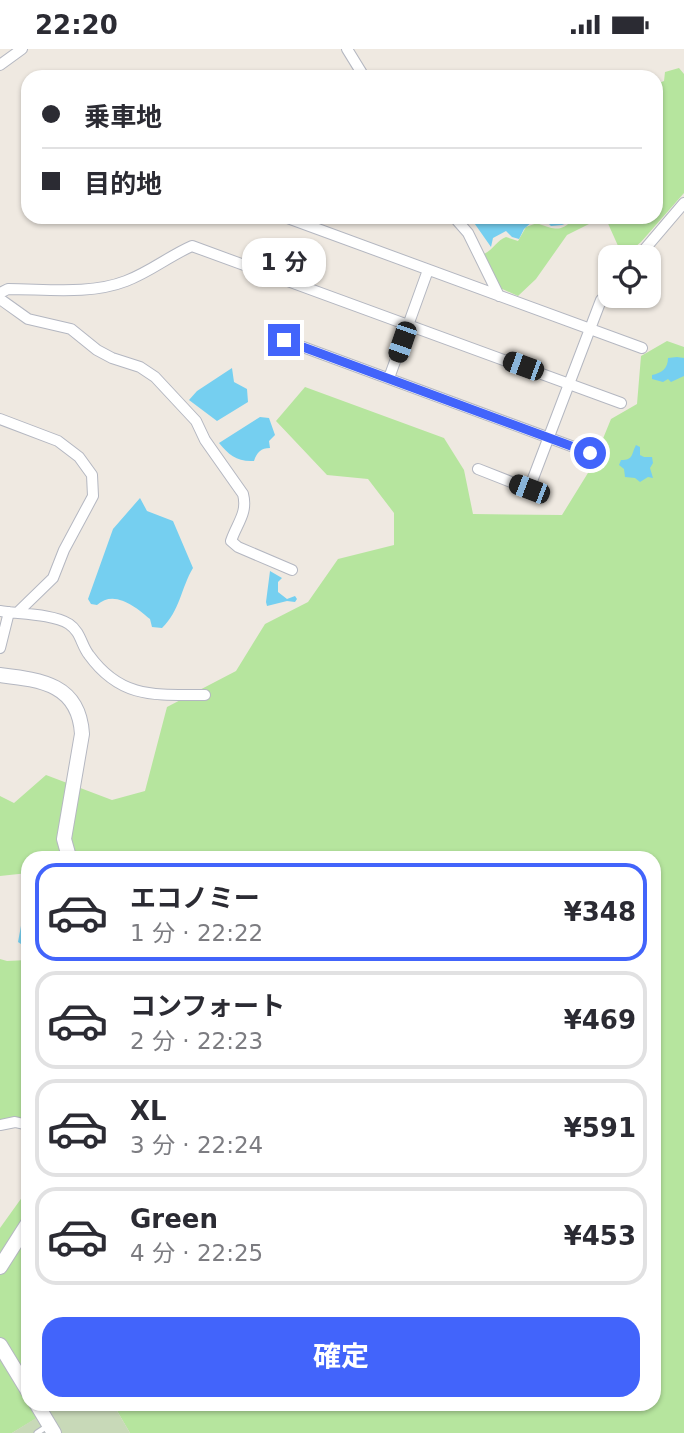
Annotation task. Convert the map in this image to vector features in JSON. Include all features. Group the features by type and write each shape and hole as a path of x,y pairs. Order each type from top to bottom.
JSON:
{"street":[{"path":"0,65 22,49"},
{"path":"348,49 360,70"},
{"path":"648,245 684,203"},
{"path":"304,224 642,348"},
{"path":"460,224 468,233 499,296"},
{"path":"0,293 8,289 91,289 123,282 144,273 172,254 192,246 621,403"},
{"path":"389,378 428,270"},
{"path":"0,299 28,319 71,329 97,350 140,367 155,377 196,421 205,440 243,494 246,504 244,516 231,541 238,547 292,570"},
{"path":"478,469 529,489 598,308"},
{"path":"284,340 590,453"},
{"path":"0,419 58,441 79,457 92,475 93,496 64,550 53,578 9,612 0,648"},
{"path":"9,612 61,620 72,627 84,642 86,652 120,685 154,695 205,695"},
{"path":"0,675 49,683 72,701 81,718 82,734 64,839 67,851"},
{"path":"0,1125 21,1123"},
{"path":"0,1267 21,1234"},
{"path":"0,1345 21,1380"},
{"path":"39,1411 47,1430"}],"green space":[{"path":"679,68 684,74 684,193 663,217 663,81 665,72"},
{"path":"534,224 559,228 569,224 589,224 567,235 536,279 518,296 500,288 484,254 506,237 518,241 526,227"},
{"path":"608,224 657,224 637,245 618,245"},
{"path":"667,341 684,347 684,1433 130,1433 117,1411 661,1411 661,851 21,851 21,874 0,876 0,796 14,803 46,775 112,800 145,791 167,707 236,671 265,624 308,602 338,559 394,545 394,513 368,479 327,475 276,421 305,387 444,438 464,470 473,514 562,515 591,468 611,419 637,404 641,356"},
{"path":"0,959 21,960 21,1125 0,1126"},
{"path":"21,1199 21,1411 48,1411 12,1433 0,1433 0,1228"},
{"path":"47,1411 117,1411 130,1433 12,1433"}],"water":[{"path":"475,224 530,224 519,239 506,231 493,238 491,247"},
{"path":"668,358 684,358 684,376 671,382 668,379 663,382 652,379 652,375 665,368"},
{"path":"232,368 234,382 247,389 248,402 217,421 189,400 197,391"},
{"path":"260,417 269,418 275,435 269,441 270,448 260,451 254,461 234,457 219,443"},
{"path":"636,445 640,447 640,455 652,457 653,463 650,468 653,478 648,477 640,482 635,478 625,477 624,469 619,465 621,460 630,458"},
{"path":"140,498 147,511 173,521 193,568 177,607 162,628 152,627 150,619 125,601 110,599 97,605 91,604 88,599 113,529"},
{"path":"270,571 282,578 278,582 278,592 287,599 295,596 295,602 287,601 267,606"}],"route":[{"path":"284,340 590,453"}]}
